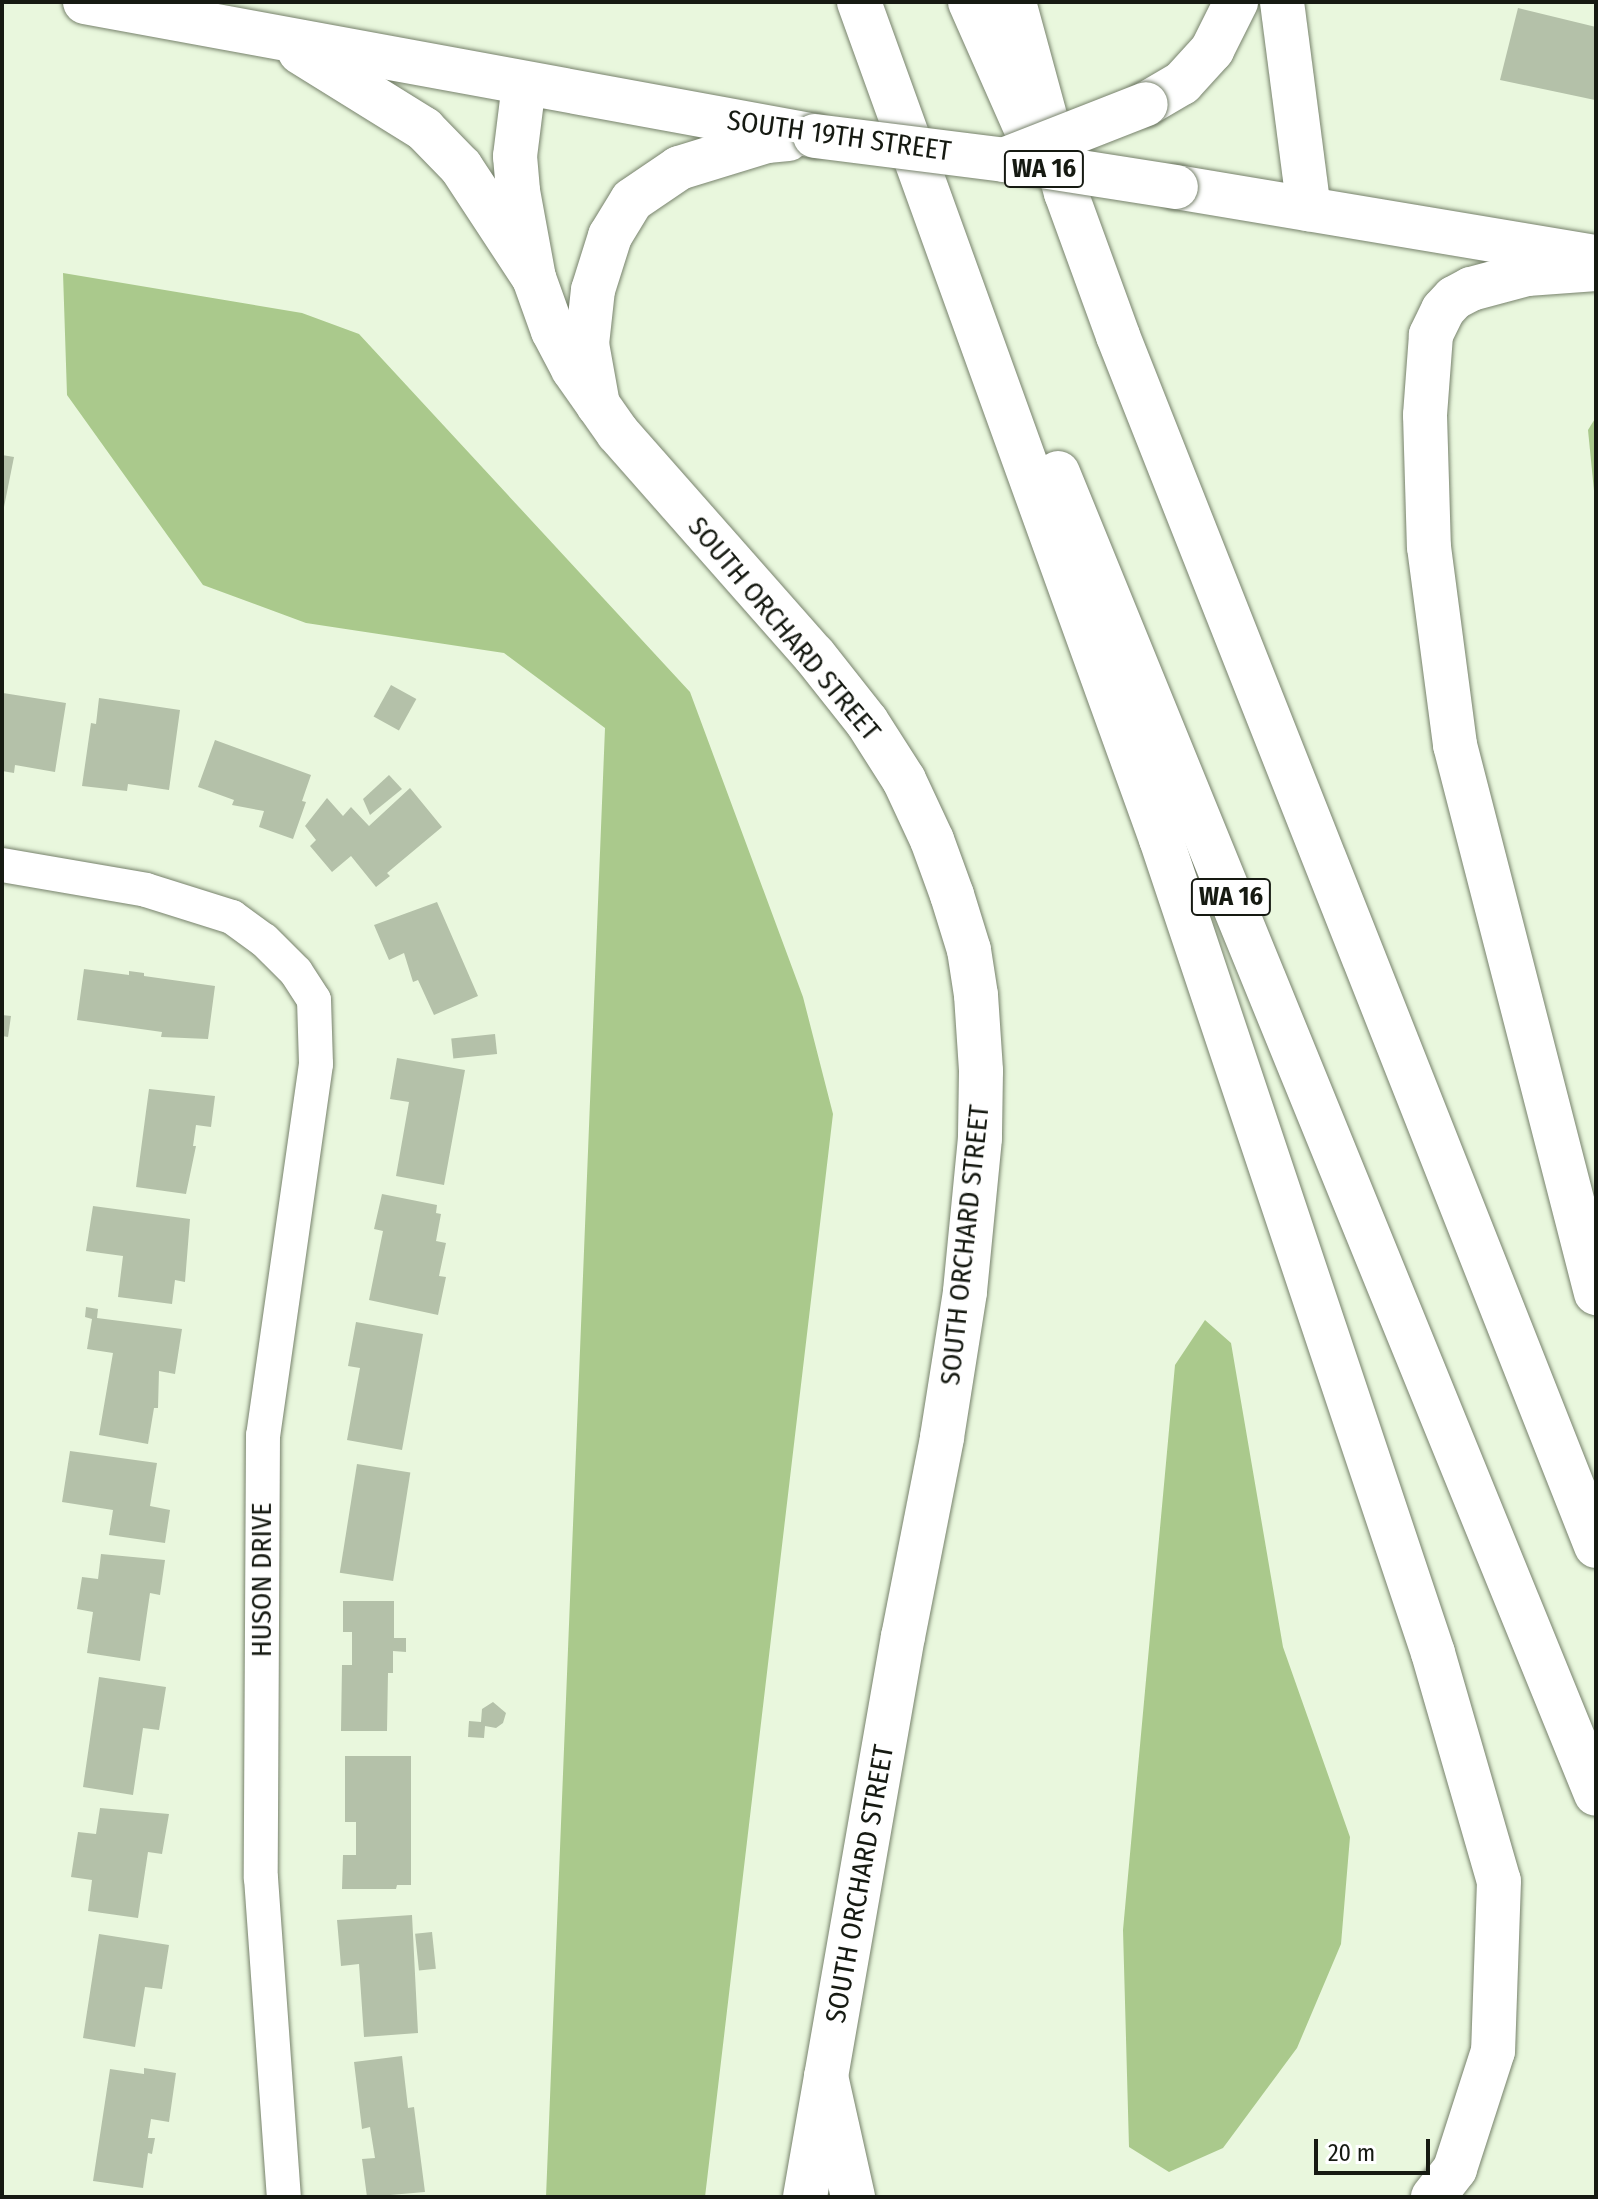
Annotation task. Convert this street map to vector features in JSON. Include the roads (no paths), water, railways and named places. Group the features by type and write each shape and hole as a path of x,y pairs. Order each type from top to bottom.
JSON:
{"main road":[{"name":"SOUTH 19TH STREET","path":"85,2 524,84 765,134 815,136 1004,160 1596,257"},
{"path":"860,2 1161,839 1433,1653 1499,1881 1493,2051 1455,2169 1433,2197"},
{"name":"WA 16","path":"860,2 1089,546 1596,1794"},
{"name":"WA 16","path":"970,2 1118,336 1596,1546"},
{"path":"1014,2 1066,193 1118,336"},
{"path":"1004,160 1146,104 1182,83 1212,50 1236,2"},
{"path":"1282,2 1309,209"},
{"path":"278,37 424,129 461,167 534,278"},
{"name":"SOUTH ORCHARD STREET","path":"524,84 515,156 534,278 553,331 618,433 814,655 867,722 904,780 932,840 952,895 969,950 976,995 981,1071 980,1138 965,1292 942,1438 805,2197"},
{"path":"598,405 587,344 593,290 610,236 632,200 679,168 765,134"},
{"path":"1596,269 1527,274 1471,289 1454,298 1443,310 1431,335 1425,415 1429,547 1455,745 1596,1293"},
{"path":"826,2076 853,2197"}],"street":[{"name":"HUSON DRIVE","path":"2,865 146,890 232,917 264,940 296,972 314,1000 316,1064 263,1435 261,1878 284,2197"}]}
